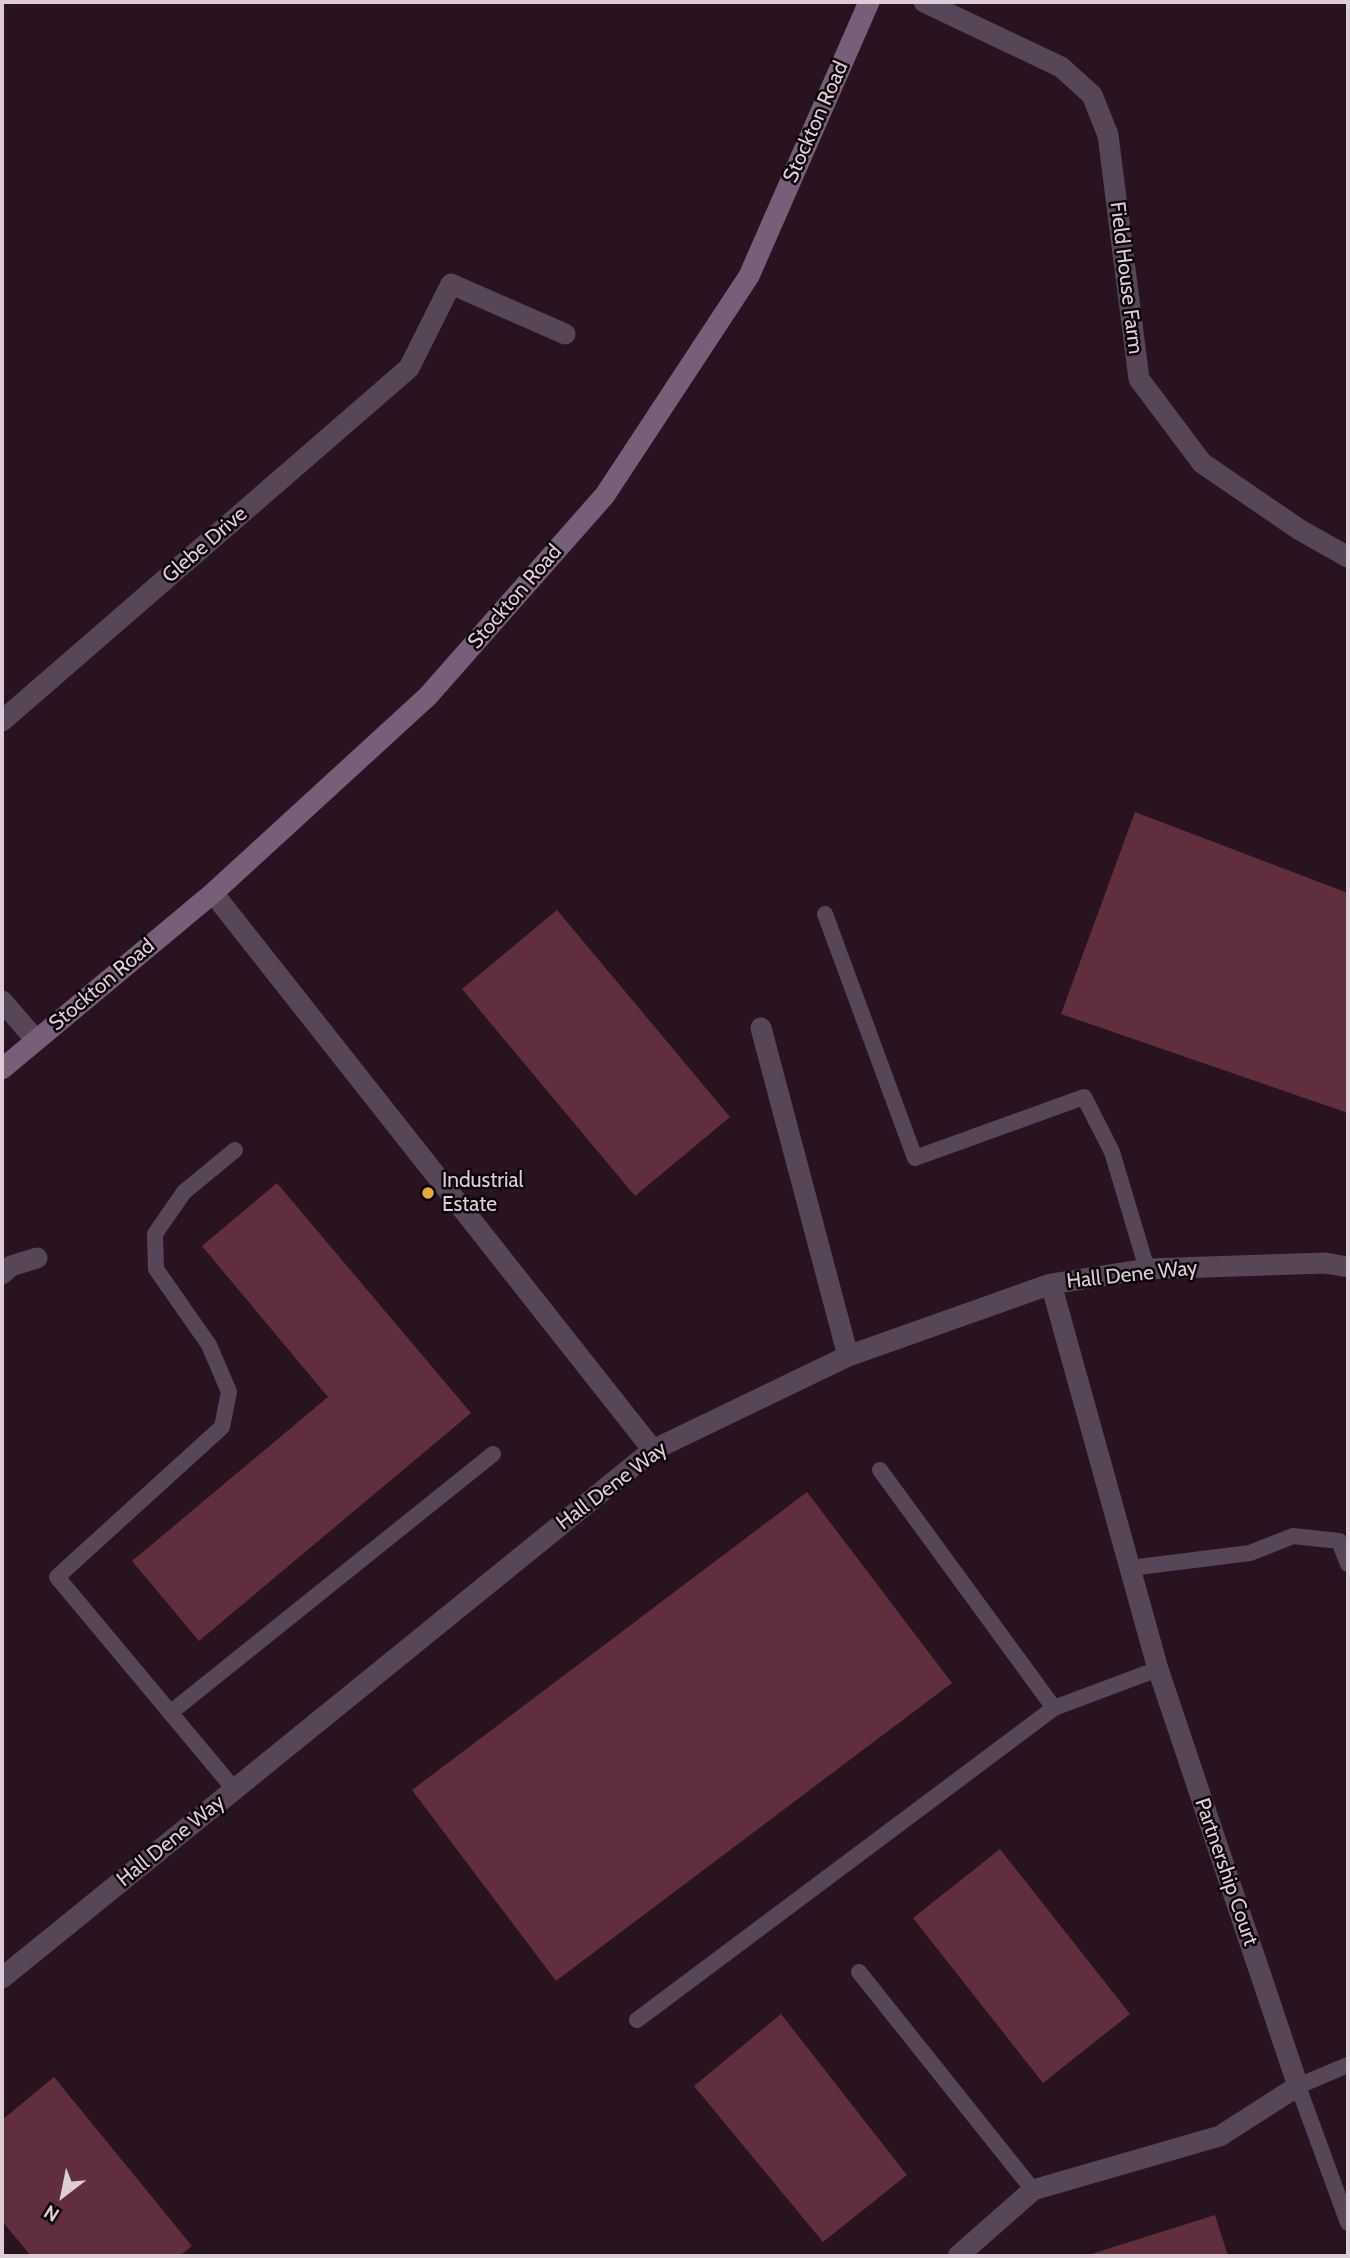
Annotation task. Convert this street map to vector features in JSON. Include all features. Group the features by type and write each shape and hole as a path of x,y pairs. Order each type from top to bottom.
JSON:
{"main road":[{"name":"Stockton Road","path":"2,1069 213,893 428,696 605,495 749,276 869,2"}],"street":[{"name":"Field House Farm","path":"924,2 1061,67 1092,94 1108,135 1139,379 1202,463 1300,530 1348,557"},
{"name":"Glebe Drive","path":"2,721 409,368 451,284 565,334"},
{"path":"213,893 653,1450"},
{"path":"2,1001 36,1040"},
{"path":"761,1028 848,1356"},
{"path":"2,1274 11,1266 37,1258"},
{"name":"Hall Dene Way","path":"2,1978 653,1450 848,1356 1051,1284 1147,1269 1325,1264 1348,1267"},
{"name":"Partnership Court","path":"1051,1284 1158,1670 1298,2086"},
{"path":"958,2256 1033,2190 1220,2136 1298,2086"}],"lane":[{"path":"825,914 915,1158 1084,1097 1112,1152 1147,1269"},
{"path":"234,1789 57,1577 222,1427 229,1392 209,1345 156,1269 155,1234 184,1192 235,1150"},
{"path":"170,1713 493,1454"},
{"path":"880,1471 1054,1708"},
{"path":"1129,1568 1250,1553 1293,1536 1339,1541 1348,1564"},
{"path":"637,2020 1054,1708 1158,1670"},
{"path":"859,1972 1033,2190"},
{"path":"1348,2065 1298,2086 1348,2223"}],"building":[{"path":"1135,812 1348,893 1348,1113 1061,1014"},
{"path":"557,910 730,1117 635,1196 462,989"},
{"path":"277,1183 471,1413 199,1641 132,1561 328,1397 202,1246"},
{"path":"807,1492 952,1683 556,1981 412,1790"},
{"path":"1000,1849 1130,2014 1043,2083 913,1918"},
{"path":"781,2014 907,2175 823,2242 694,2086"},
{"path":"54,2077 192,2246 179,2256 31,2256 2,2221 2,2120"},
{"path":"1215,2215 1228,2256 1085,2256"}],"place":[{"name":"Industrial Estate","path":"428,1193"}]}
